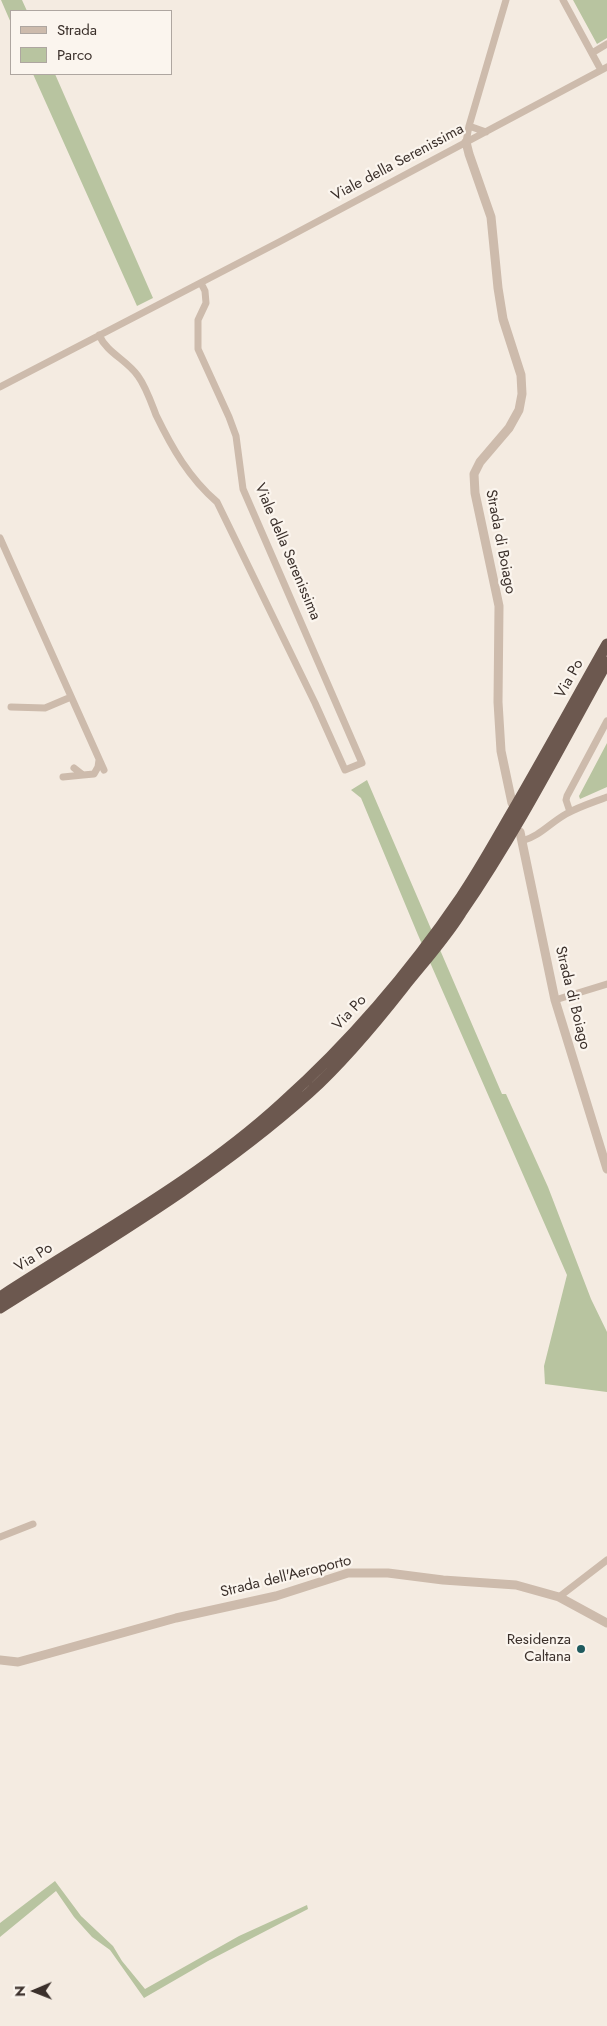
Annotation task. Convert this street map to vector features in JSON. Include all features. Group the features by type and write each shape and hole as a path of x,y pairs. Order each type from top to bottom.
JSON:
{"highway":[{"name":"Via Po","path":"0,1297 146,1204 221,1152 282,1104 335,1052 383,1000 462,896 537,769 607,644"},
{"name":"Via Po","path":"0,1308 111,1240 222,1164 310,1092 355,1045 390,1005 460,915 520,820 607,662"}],"street":[{"name":"Strada di Boiago","path":"506,0 466,142 491,216 503,319 521,375 522,385 522,402 519,410 509,428 480,462 474,474 475,493 499,606 498,702 501,751 512,803"},
{"path":"563,0 592,53 604,68"},
{"path":"592,53 607,44"},
{"name":"Viale della Serenissima","path":"0,387 201,283 604,68"},
{"path":"469,126 486,132"},
{"name":"Viale della Serenissima","path":"99,335 103,345 130,366 140,377 170,444 201,488 218,502 315,703 345,770 362,763 243,489 236,436 198,349 198,320 206,303 205,291 201,283"},
{"path":"0,538 104,770"},
{"path":"11,707 46,708 71,697"},
{"path":"570,812 566,800 567,796 607,721"},
{"path":"63,777 94,774 99,759"},
{"path":"74,768 84,775"},
{"path":"521,837 534,838 570,812 607,797"},
{"name":"Strada di Boiago","path":"521,837 555,1000 603,1146 607,1169"},
{"path":"555,1000 607,984"},
{"path":"0,1537 33,1524"},
{"path":"559,1597 607,1560"},
{"name":"Strada dell'Aeroporto","path":"0,1660 18,1662 176,1618 276,1596 348,1573 388,1573 443,1580 516,1585 559,1597 607,1623"}],"green space":[{"path":"1,0 22,0 27,10 10,10 10,21"},
{"path":"573,0 607,0 607,38 597,44"},
{"path":"33,75 55,75 153,298 137,306"},
{"path":"607,743 607,787 580,799 579,796"},
{"path":"367,780 502,1094 506,1094 548,1187 591,1299 607,1332 607,1392 545,1384 544,1366 567,1275 418,935 361,798 351,790"},
{"path":"55,1881 81,1916 113,1946 122,1961 145,1989 239,1936 307,1905 308,1909 208,1961 144,1998 110,1950 92,1937 74,1917 56,1891 0,1937 0,1923"}],"place":[{"name":"Residenza Caltana","path":"581,1649"}]}
